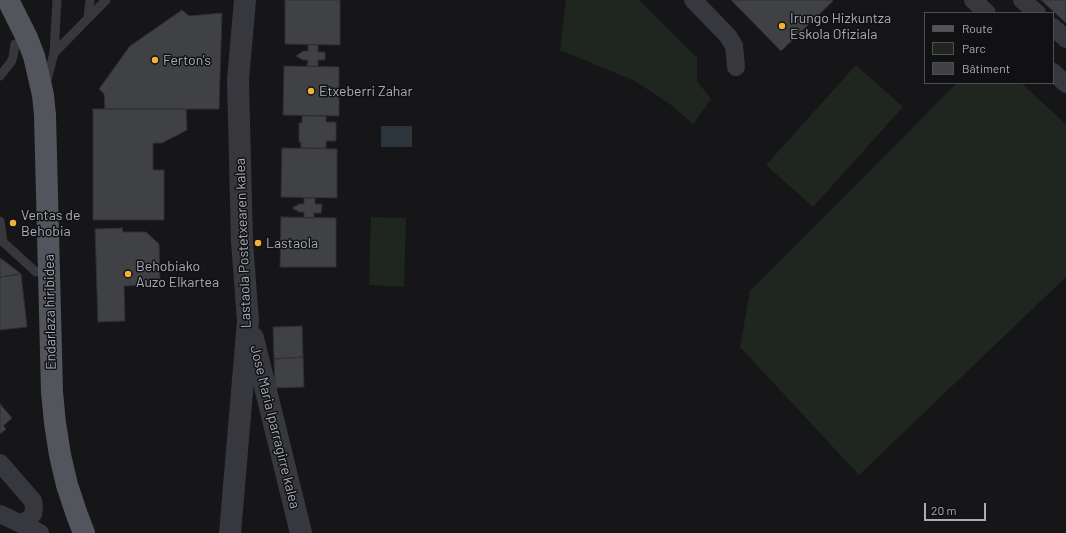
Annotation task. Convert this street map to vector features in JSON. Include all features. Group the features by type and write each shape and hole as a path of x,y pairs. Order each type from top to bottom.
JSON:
{"main road":[{"name":"Endarlaza hiribidea","path":"8,0 30,44 43,95 45,115 52,392 60,455 61,486"},
{"name":"Endarlaza hiribidea","path":"0,13 15,44 22,63 32,115 38,392 43,430 61,486"},
{"path":"61,486 70,533"},
{"path":"61,486 77,515 84,533"}],"street":[{"name":"Lastaola Postetxearen kalea","path":"230,533 248,321 242,242 238,80 245,0"},
{"path":"694,0 728,36 734,46 736,67"},
{"path":"973,0 987,12"},
{"path":"1022,0 1036,12"},
{"path":"1054,28 1066,39"},
{"path":"1054,73 1066,84"},
{"name":"Jose Maria Iparragirre kalea","path":"248,321 301,533"},
{"path":"0,463 33,501 33,514 24,522 18,522"},
{"path":"0,514 40,533"}],"lane":[{"path":"43,95 54,53 57,0"},
{"path":"88,18 90,0"},
{"path":"54,53 106,0"},
{"path":"0,76 11,62 15,44"},
{"path":"0,221 3,242 36,272"}],"green space":[{"path":"566,0 639,0 697,58 697,81 711,99 693,124 674,107 635,81 560,50"},
{"path":"856,65 903,107 813,207 766,165"},
{"path":"956,84 1022,84 1066,124 1066,277 859,475 740,347 750,291"},
{"path":"371,217 406,218 404,287 369,285"}],"shaded area":[{"path":"381,126 412,126 412,147 381,147"}],"building":[{"name":"Etxeberri Zahar","path":"285,0 340,0 340,45 285,44"},
{"name":"Irungo Hizkuntza Eskola Ofiziala","path":"731,0 832,0 833,1 781,51"},
{"path":"1041,0 1066,0 1066,23"},
{"path":"182,10 189,16 222,13 219,109 105,109 104,94 99,89 130,46"},
{"path":"308,45 318,45 318,52 325,52 325,60 318,60 318,66 307,66 308,60 303,60 296,56 303,51 308,51"},
{"name":"Etxeberri Zahar","path":"284,66 339,67 339,116 283,115"},
{"path":"93,109 186,109 187,130 162,143 153,143 153,170 164,170 164,220 93,220"},
{"path":"302,116 326,116 326,122 336,122 336,141 326,141 326,148 301,148 301,142 299,142 299,123 302,123"},
{"path":"282,148 337,149 337,198 281,197"},
{"path":"304,198 315,198 315,204 322,204 321,213 314,213 314,218 304,218 304,212 299,212 292,208 299,204 304,204"},
{"path":"281,217 336,218 336,267 280,267"},
{"name":"Behobiako Auzo Elkartea","path":"122,228 123,232 146,232 159,244 160,285 124,286 125,321 98,322 95,229"},
{"path":"0,258 7,263 21,274 0,277"},
{"path":"21,274 27,327 0,330 0,277"},
{"path":"302,326 303,357 274,359 273,327"},
{"path":"303,357 304,387 275,388 274,359"},
{"path":"0,404 12,418 3,426 6,429 0,434"}],"place":[{"name":"Irungo Hizkuntza Eskola Ofiziala","path":"782,26"},
{"name":"Ferton's","path":"155,60"},
{"name":"Etxeberri Zahar","path":"311,91"},
{"name":"Ventas de Behobia","path":"13,223"},
{"name":"Lastaola","path":"258,243"},
{"name":"Behobiako Auzo Elkartea","path":"128,274"}]}
